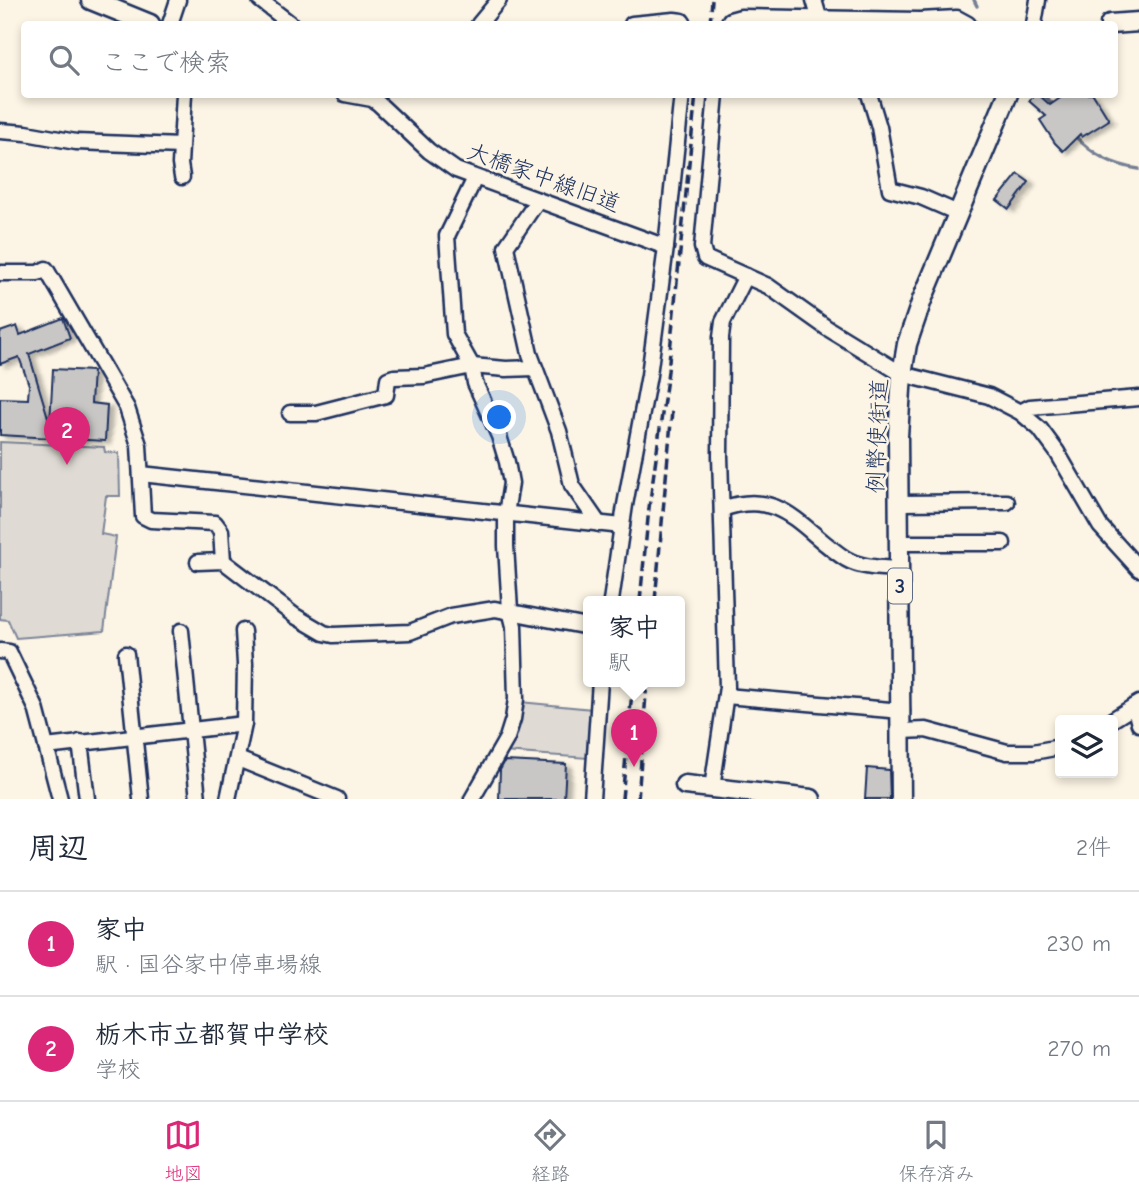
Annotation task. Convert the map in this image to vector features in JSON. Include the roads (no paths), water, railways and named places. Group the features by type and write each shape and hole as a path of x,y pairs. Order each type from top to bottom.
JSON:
{"main road":[{"path":"91,0 143,21"},
{"path":"1118,23 1139,22"},
{"name":"例幣使街道","path":"901,799 898,436 902,373 914,321 1006,98"},
{"path":"685,792 712,788 811,799"}],"street":[{"path":"171,21 178,0"},
{"path":"260,0 287,21"},
{"path":"482,21 499,0"},
{"path":"814,0 818,17"},
{"path":"1034,21 1038,0"},
{"path":"730,21 741,17 920,20 957,18 962,21"},
{"path":"664,21 682,21"},
{"path":"183,177 181,146 184,98"},
{"name":"大橋家中線旧道","path":"367,98 378,103 444,163 475,178 666,247"},
{"path":"612,596 649,376 682,98"},
{"path":"716,98 702,253 709,262 768,286 827,328 902,373 989,396 1020,412 1040,429 1100,526 1139,569"},
{"path":"870,98 879,127 890,189 921,197 958,213"},
{"path":"0,131 76,142 181,146"},
{"path":"472,799 507,737 516,699 514,626 509,610 506,514 510,483 507,462 499,436 475,383 472,366 454,334 447,236 475,178"},
{"path":"538,200 506,247 534,368 559,431 572,485 599,524"},
{"path":"0,273 38,273 47,269 127,408 139,445 143,516 151,520 215,523 221,531 223,561"},
{"path":"712,788 726,696 721,329 746,276"},
{"path":"289,413 316,413 386,395 388,379 394,377 424,376 472,366 534,368"},
{"path":"1020,412 1030,407 1139,398"},
{"path":"141,474 622,526"},
{"path":"722,509 735,504 760,502 773,505 785,510 848,561 873,567 900,569"},
{"path":"899,503 1007,502"},
{"path":"900,542 1003,542"},
{"path":"198,562 223,561 295,616 324,633 333,635 410,632 438,620 495,609 583,626"},
{"path":"181,631 198,799"},
{"path":"228,799 244,724 243,631"},
{"path":"4,652 36,708 60,799"},
{"path":"127,654 141,799"},
{"path":"592,799 600,687"},
{"path":"726,696 902,711"},
{"path":"1118,716 1136,704 1139,724"},
{"path":"46,747 244,724"},
{"path":"902,731 926,730 1007,751 1055,748"},
{"path":"80,743 86,799"},
{"path":"238,759 337,799"}],"waterway":[{"path":"974,0 977,6"},
{"path":"1047,98 1054,105"},
{"path":"1074,135 1104,158 1139,169"}],"railway":[{"path":"710,21 712,0"},
{"path":"640,596 649,508 668,371 696,98"},
{"path":"655,596 672,411"},
{"path":"622,799 632,687"},
{"path":"638,799 647,687"}],"place":[{"name":"栃木市立都賀中学校","path":"67,465"},
{"name":"家中","path":"634,767"}]}
